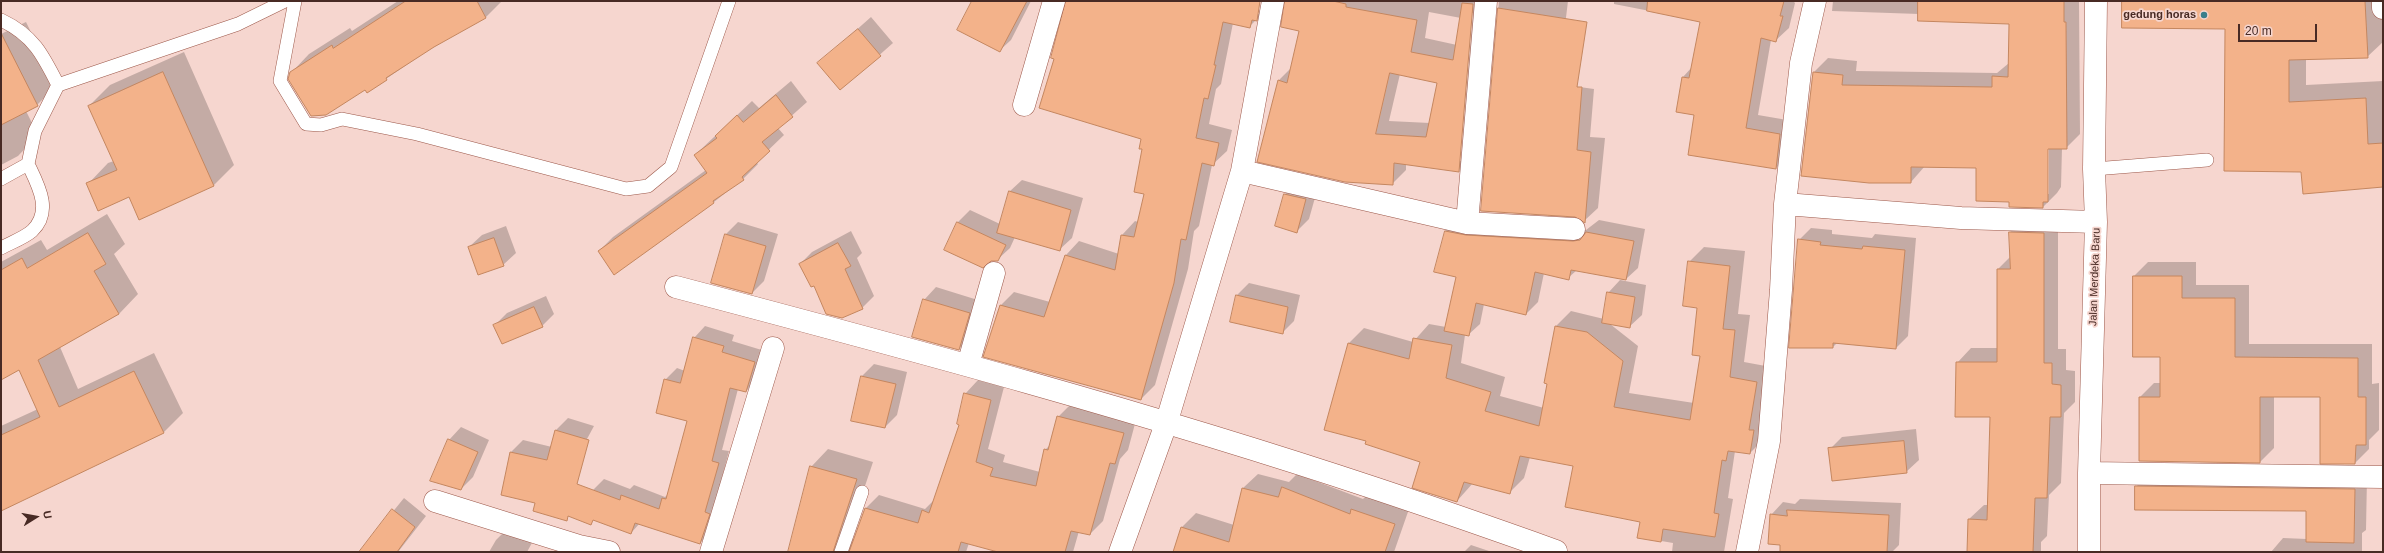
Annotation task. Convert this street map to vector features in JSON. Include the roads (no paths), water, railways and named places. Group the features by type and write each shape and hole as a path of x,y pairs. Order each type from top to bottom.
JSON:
{"street":[{"path":"1024,106 1054,1"},
{"path":"1120,552 1166,424 1242,171 1273,1"},
{"path":"1467,223 1486,1"},
{"path":"1747,552 1769,441 1786,204 1801,63 1815,1"},
{"name":"Jalan Merdeka Baru","path":"2089,552 2089,473 2096,222 2094,168 2096,1"},
{"path":"2383,1 2383,8"},
{"path":"1242,171 1467,223 1574,229"},
{"path":"1786,204 1961,218 2096,222"},
{"path":"968,365 994,273"},
{"path":"676,287 968,365 1166,424 1377,488 1556,551"},
{"path":"711,552 773,348"},
{"path":"2089,473 2383,477"},
{"path":"435,501 565,542 609,552"}],"lane":[{"path":"1,248 32,231 40,217 44,204 38,185 28,164 36,131 58,85 238,24 285,1"},
{"path":"295,1 280,81 306,124 321,125 342,119 417,134 626,189 648,186 672,167 729,1"},
{"path":"1,20 13,26 40,51 58,85"},
{"path":"2094,168 2207,160"},
{"path":"1,179 28,164"},
{"path":"841,552 862,492"}],"place":[{"name":"gedung horas","path":"2204,15"}]}
